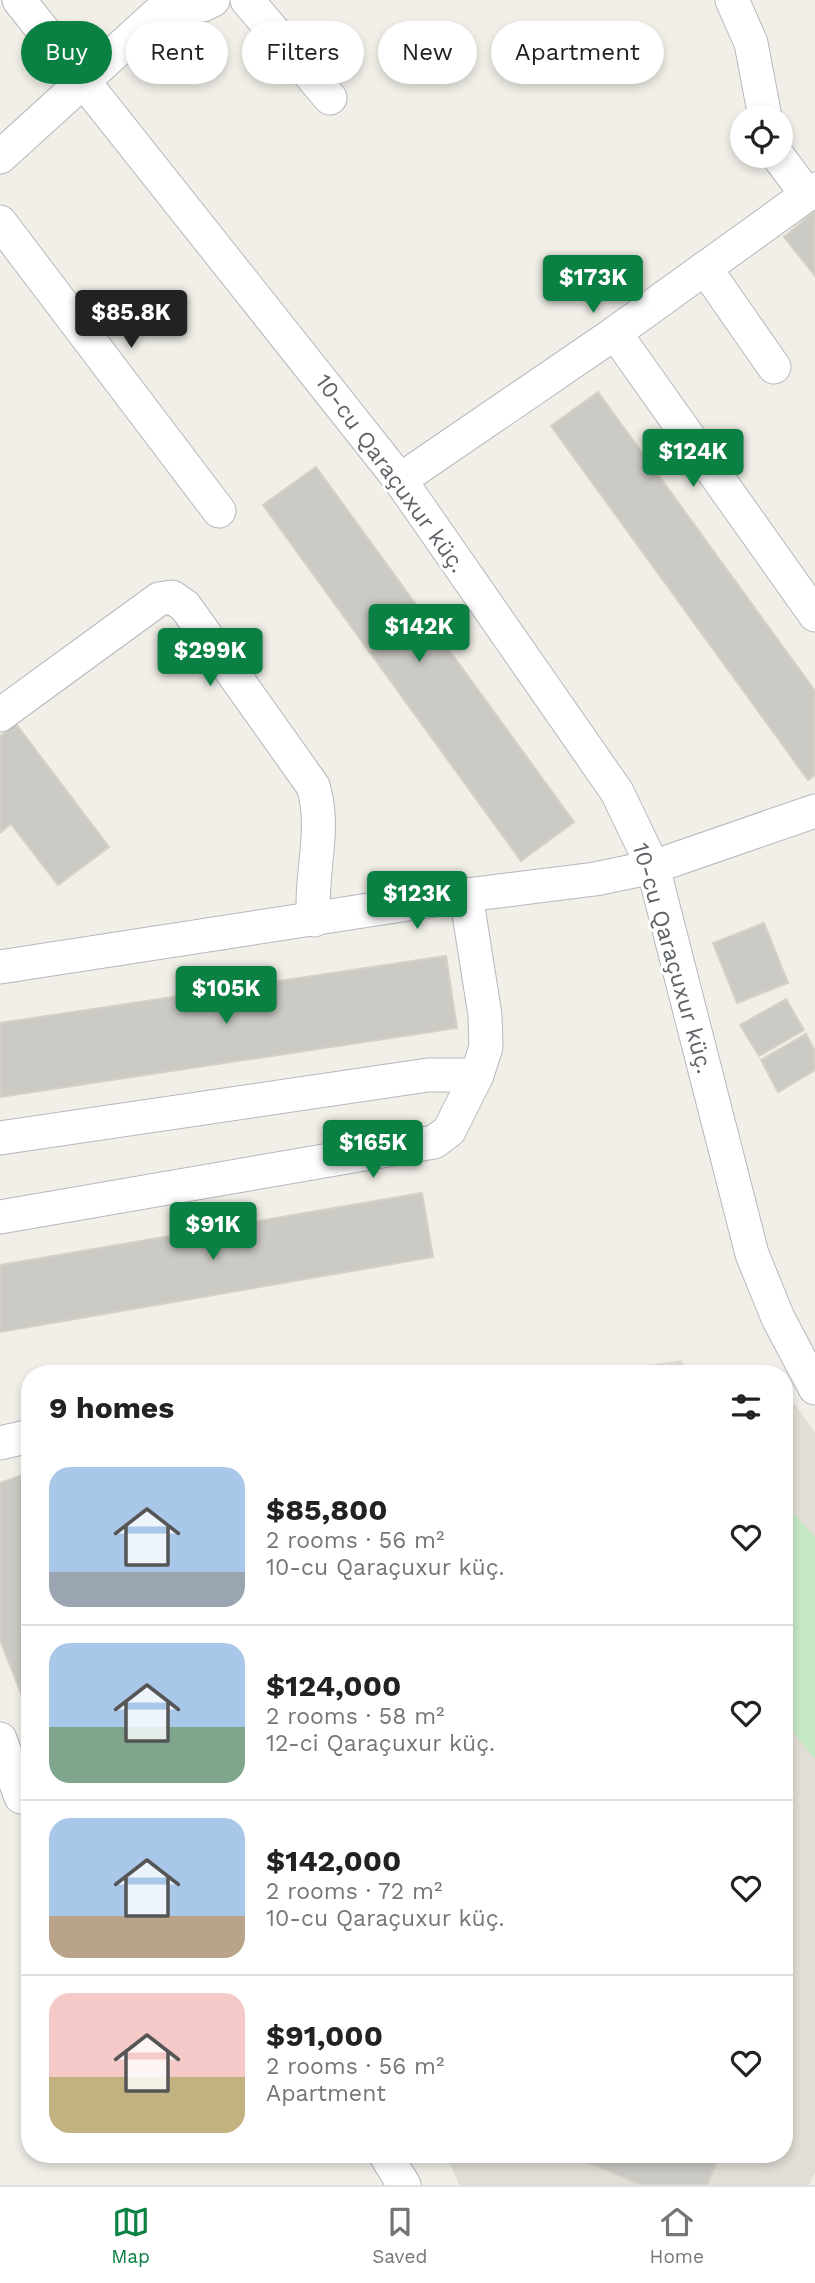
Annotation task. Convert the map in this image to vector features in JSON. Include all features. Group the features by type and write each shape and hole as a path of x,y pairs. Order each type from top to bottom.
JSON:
{"street":[{"name":"10-cu Qaraçuxur küç.","path":"19,0 35,21"},
{"path":"112,54 165,3 203,5 213,0"},
{"path":"247,0 330,99"},
{"path":"732,0 751,43 763,105"},
{"path":"0,157 81,84"},
{"name":"10-cu Qaraçuxur küç.","path":"85,84 400,480 617,792 653,867 752,1254 778,1318 815,1388"},
{"path":"400,480 615,332 811,192 789,168"},
{"path":"0,222 219,511"},
{"path":"705,268 774,367"},
{"path":"615,332 815,615"},
{"path":"0,715 159,599 172,597 185,606 313,786 320,807 311,896 314,920"},
{"path":"0,967 466,895 595,879 653,867 811,821"},
{"path":"0,1217 433,1142 449,1131 477,1075 486,1048 485,1015 466,895"},
{"path":"0,1138 428,1075 477,1075"},
{"path":"0,1443 21,1438"},
{"path":"0,1739 21,1797"},
{"path":"391,2163 404,2185"}],"shaded area":[{"path":"681,1360 685,1365 650,1365"},
{"path":"795,1404 815,1433 815,2173 809,2185 459,2185 450,2163 793,2163"}],"green space":[{"path":"793,1513 815,1537 815,1759 793,1732"}],"building":[{"path":"815,211 815,276 784,237"},
{"path":"598,392 815,691 815,775 808,780 551,426"},
{"path":"316,467 574,822 521,861 263,505"},
{"path":"16,724 109,847 58,885 11,824 0,833 0,736"},
{"path":"764,923 788,983 737,1003 713,943"},
{"path":"446,956 457,1028 0,1097 0,1023"},
{"path":"786,999 804,1030 759,1056 740,1025"},
{"path":"806,1034 815,1051 815,1070 778,1092 761,1060"},
{"path":"422,1193 433,1257 0,1332 0,1265"},
{"path":"21,1475 21,1693 0,1640 0,1483"},
{"path":"589,2163 716,2163 707,2185 642,2185"}]}
